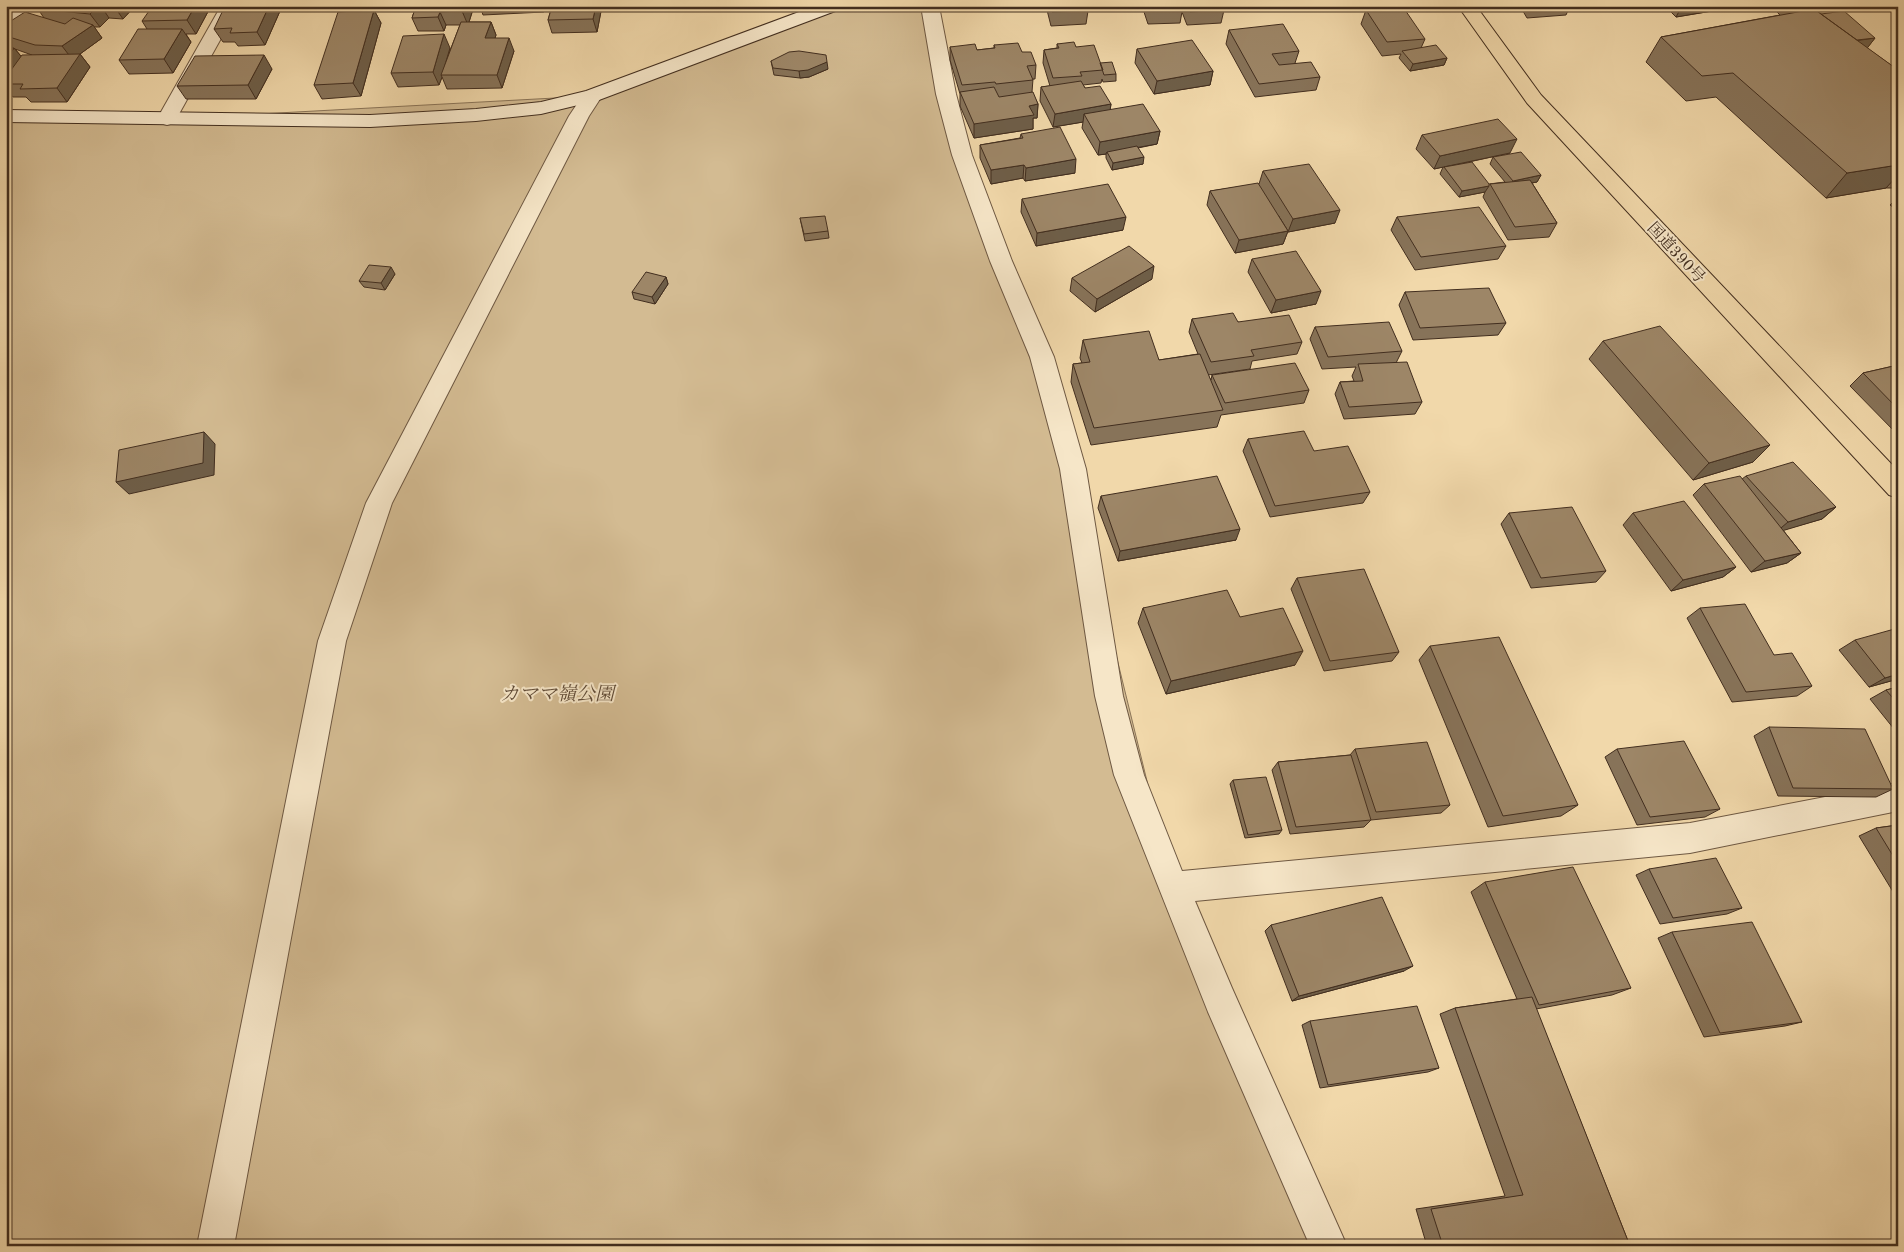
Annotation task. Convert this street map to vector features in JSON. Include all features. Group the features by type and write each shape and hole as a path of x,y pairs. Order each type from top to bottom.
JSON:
{"highway":[{"name":"国道390号","path":"1467,6 1534,99 1898,488"}],"street":[{"path":"6,20 27,6"},
{"path":"167,119 230,6"},
{"path":"6,116 370,120 476,115 540,108 592,96 832,6"},
{"path":"930,6 946,94 962,155 1001,261 1042,357 1073,469 1109,696 1129,775 1220,1000 1329,1246"},
{"path":"215,1246 332,641 379,503 578,116 592,96"},
{"path":"1173,887 1690,838 1898,797"}],"green space":[{"name":"カママ嶺公園","path":"826,6 927,6 962,155 1079,504 1173,887 1320,1246 6,1246 6,115 167,119 592,96"}],"building":[{"path":"40,6 98,6 90,14 38,9"},
{"path":"157,6 195,6 187,20 142,21 149,11 155,11"},
{"path":"225,6 269,6 257,32 230,33 232,28 214,29"},
{"path":"416,6 464,6 462,11 440,12 438,17 412,18"},
{"path":"552,6 596,6 593,19 548,20"},
{"path":"1051,6 1087,6 1088,11 1052,12"},
{"path":"1149,6 1182,6 1183,9 1150,11"},
{"path":"1188,6 1223,6 1224,10 1190,12"},
{"path":"1403,7 1425,39 1387,42 1366,10"},
{"path":"1814,9 1898,70 1898,165 1847,173 1733,73 1702,76 1661,37"},
{"path":"374,10 353,83 314,85 338,12"},
{"path":"1844,11 1875,38 1857,40 1821,14"},
{"path":"25,12 65,24 73,18 93,25 62,46 35,45 6,36 6,24"},
{"path":"461,22 491,22 485,38 509,38 497,75 441,75"},
{"path":"1283,24 1299,51 1272,54 1279,65 1311,62 1320,77 1259,84 1229,30"},
{"path":"138,29 182,29 164,59 119,60"},
{"path":"444,34 433,72 391,73 403,36"},
{"path":"1192,40 1213,71 1157,81 1137,49"},
{"path":"1074,42 1076,47 1094,45 1103,70 1080,72 1082,76 1053,78 1044,50 1059,48 1057,44"},
{"path":"1018,43 1022,52 1031,52 1036,65 1027,66 1033,80 962,85 950,47 975,44 977,50 995,48 994,45"},
{"path":"1436,45 1447,58 1413,64 1402,51"},
{"path":"6,48 14,48 6,59"},
{"path":"799,51 826,55 827,62 808,70 799,71 773,68 771,61 789,52"},
{"path":"80,54 57,88 20,89 23,84 6,84 6,77 22,55"},
{"path":"264,55 248,85 177,86 195,56"},
{"path":"1112,62 1116,74 1104,75 1100,63"},
{"path":"1081,81 1085,88 1100,86 1111,104 1055,114 1041,87"},
{"path":"994,87 999,97 1033,92 1038,104 1029,106 1034,115 974,124 960,92"},
{"path":"1143,104 1160,131 1100,142 1084,114"},
{"path":"1498,119 1517,139 1440,156 1422,135"},
{"path":"1060,127 1076,159 1026,168 1024,165 991,170 980,145 1023,138 1021,134"},
{"path":"1137,146 1144,157 1113,163 1107,152"},
{"path":"1521,152 1541,175 1513,181 1493,157"},
{"path":"1472,162 1489,186 1462,191 1444,167"},
{"path":"1309,164 1340,210 1293,219 1263,171"},
{"path":"1530,180 1557,223 1515,227 1490,184"},
{"path":"1258,183 1288,231 1239,240 1210,191"},
{"path":"1108,184 1126,217 1037,233 1022,199"},
{"path":"1479,207 1506,246 1421,257 1397,217"},
{"path":"825,216 828,231 804,234 800,218"},
{"path":"1129,246 1154,266 1097,299 1072,278"},
{"path":"1296,251 1321,291 1276,300 1252,259"},
{"path":"369,265 391,267 381,283 359,281"},
{"path":"646,272 666,277 652,297 632,292"},
{"path":"1489,288 1506,323 1420,328 1405,292"},
{"path":"1233,313 1238,322 1289,315 1302,342 1251,350 1254,356 1211,362 1192,319"},
{"path":"1389,322 1402,351 1328,357 1315,327"},
{"path":"1660,326 1770,445 1709,463 1603,341"},
{"path":"1149,331 1159,360 1200,354 1223,410 1094,428 1073,364 1090,362 1083,340"},
{"path":"1407,362 1422,402 1349,407 1340,382 1363,381 1358,364"},
{"path":"1295,363 1309,390 1225,403 1212,375"},
{"path":"1898,365 1898,409 1863,373"},
{"path":"1304,431 1314,451 1348,446 1370,492 1275,506 1248,439"},
{"path":"204,432 203,463 116,482 119,450"},
{"path":"1793,462 1836,507 1788,522 1746,476"},
{"path":"1217,476 1240,529 1120,551 1101,496"},
{"path":"1740,476 1801,553 1765,561 1704,484"},
{"path":"1684,501 1736,567 1683,580 1633,513"},
{"path":"1572,507 1606,571 1541,578 1509,513"},
{"path":"1364,569 1399,652 1330,661 1297,578"},
{"path":"1227,590 1240,617 1283,608 1303,651 1171,681 1143,608"},
{"path":"1745,604 1774,655 1792,653 1812,686 1746,692 1700,608"},
{"path":"1898,628 1898,674 1885,678 1855,640"},
{"path":"1499,637 1578,805 1503,816 1430,646"},
{"path":"1898,687 1898,704 1886,690"},
{"path":"1769,727 1865,729 1893,789 1793,788"},
{"path":"1684,741 1720,809 1650,817 1617,749"},
{"path":"1427,742 1450,805 1376,812 1355,749"},
{"path":"1351,755 1371,820 1296,827 1278,762"},
{"path":"1266,777 1282,830 1248,835 1233,780"},
{"path":"1898,825 1898,864 1876,828"},
{"path":"1716,858 1742,908 1673,918 1649,869"},
{"path":"1573,867 1631,988 1539,1005 1485,882"},
{"path":"1382,897 1413,966 1299,996 1271,925"},
{"path":"1752,922 1802,1022 1720,1033 1672,932"},
{"path":"1532,997 1630,1246 1443,1246 1431,1209 1523,1195 1455,1008"},
{"path":"1417,1006 1439,1068 1328,1085 1310,1021"}]}
